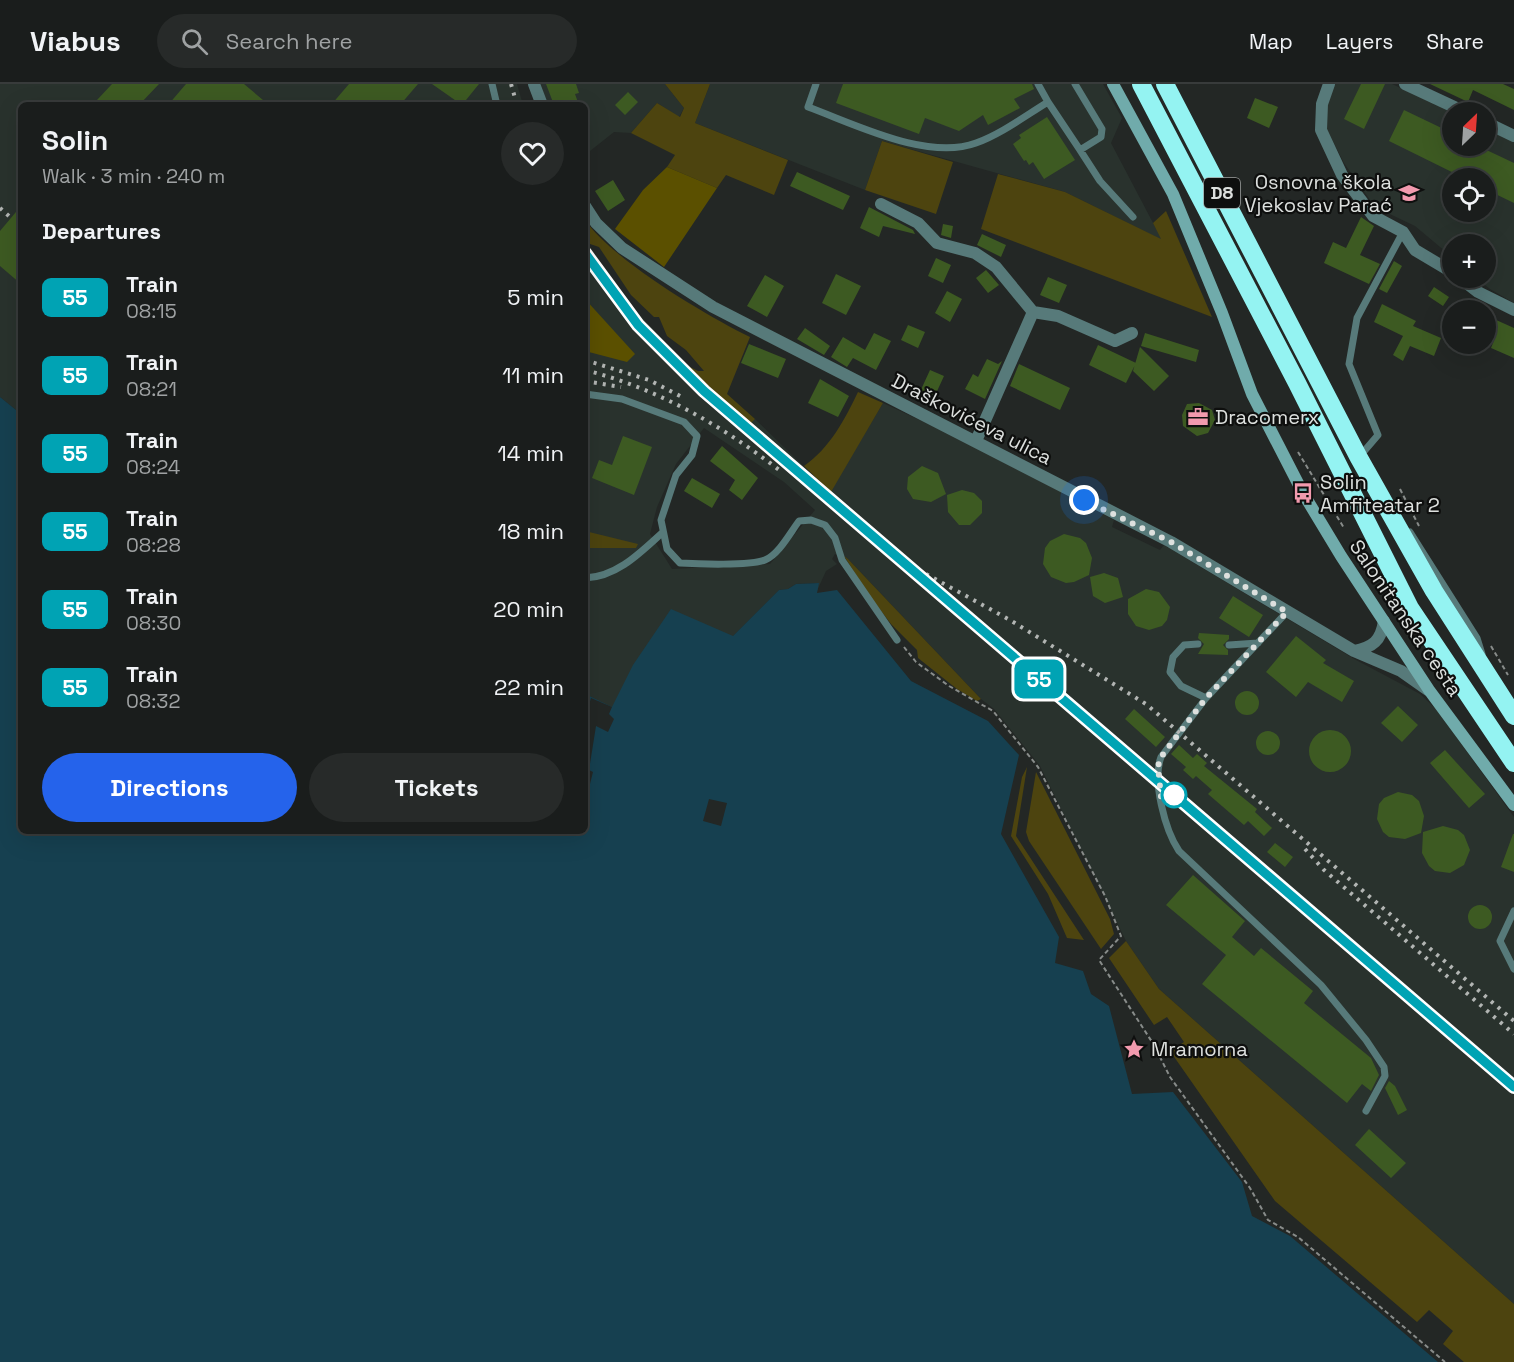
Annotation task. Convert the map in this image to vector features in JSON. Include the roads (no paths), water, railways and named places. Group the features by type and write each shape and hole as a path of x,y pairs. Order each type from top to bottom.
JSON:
{"highway":[{"name":"D8","path":"1141,84 1297,383 1410,608 1514,763"},
{"name":"D8","path":"1165,84 1374,486 1434,591 1514,716"}],"main road":[{"name":"Salonitanska cesta","path":"1113,84 1173,194 1252,393 1283,457 1341,556 1429,690 1514,805"}],"street":[{"path":"534,84 541,102"},
{"path":"1329,84 1322,105 1321,130 1342,175 1373,216 1403,232 1415,250 1442,266"},
{"path":"1405,84 1444,102"},
{"path":"1496,127 1514,136"},
{"path":"881,204 918,224 937,243 975,253 996,267 1034,312 1058,316 1115,341 1132,333"},
{"name":"Draškovićeva ulica","path":"588,211 596,223 622,248 713,307 823,366 976,441 1084,500 1171,542 1354,651 1401,671 1429,690"},
{"path":"1473,288 1514,310"},
{"path":"976,441 1034,312"},
{"path":"1354,651 1370,648 1378,640 1384,621"}],"lane":[{"path":"492,84 496,102"},
{"path":"816,84 808,107 920,146 962,147 977,143 1048,102"},
{"path":"1038,84 1100,181 1133,217"},
{"path":"1075,84 1102,129 1101,137 1080,150"},
{"path":"1359,458 1378,435 1349,364 1357,318 1403,232"},
{"path":"588,394 622,399 674,418 684,422 697,436 692,455 676,475 661,520 667,549 680,563 704,565 765,560 776,551 799,521 811,520 825,525 835,538 842,560 897,640"},
{"path":"588,578 597,578 628,563 663,532"},
{"path":"1287,612 1206,698 1161,757 1158,766 1170,837 1179,851 1321,985 1366,1040 1383,1067 1385,1076 1366,1111"},
{"path":"1229,645 1258,643"},
{"path":"1198,644 1184,645 1173,657 1170,672 1181,686 1206,698"},
{"path":"1514,911 1500,941 1514,969"}],"water":[{"path":"0,397 18,412 18,834 588,834 588,695 612,707 633,665 671,609 733,636 779,590 788,589 796,584 819,583 817,593 837,590 911,681 988,721 1019,755 1001,834 1059,937 1055,963 1083,971 1091,994 1109,1006 1132,1094 1173,1092 1242,1182 1252,1216 1290,1236 1438,1362 0,1362"}],"railway":[{"path":"511,84 516,102"},
{"path":"0,208 11,218"},
{"path":"588,257 648,333 720,405 1514,1087"},
{"path":"588,361 649,380 682,397"},
{"path":"588,371 639,388 689,411 737,440 783,473"},
{"path":"588,382 621,387"},
{"path":"926,574 1010,620 1146,704 1514,1021"},
{"path":"1305,849 1324,870 1514,1034"}],"train":[{"name":"55","path":"588,257 638,325 672,362 704,391 1514,1087"}],"place":[{"name":"Osnovna škola Vjekoslav Parać","path":"1409,193"},
{"name":"Dracomerx","path":"1198,417"},
{"name":"Solin Amfiteatar 2","path":"1303,493"},
{"name":"Mramorna","path":"1134,1049"}]}
